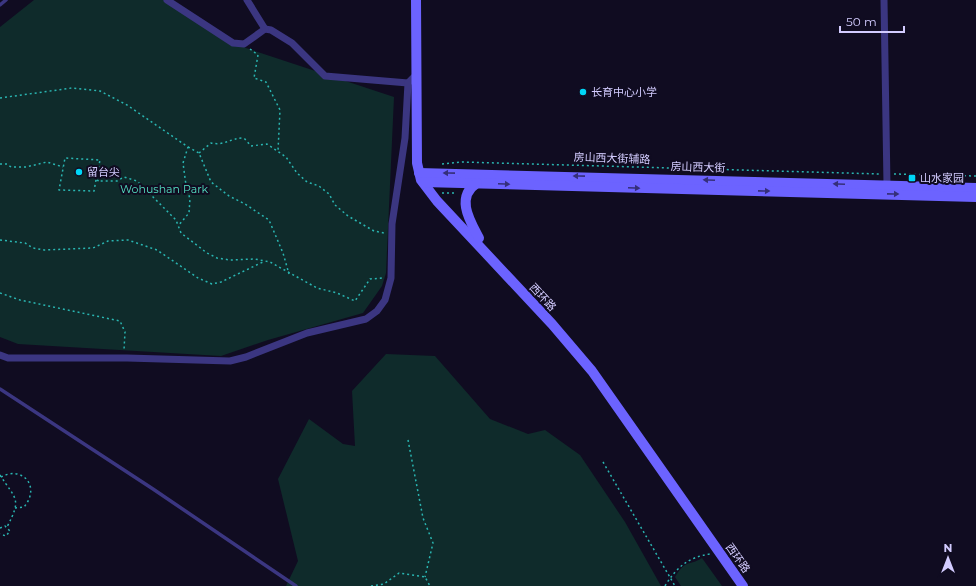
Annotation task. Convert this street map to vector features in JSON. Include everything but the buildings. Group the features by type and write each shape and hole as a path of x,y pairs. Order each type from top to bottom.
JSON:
{"main road":[{"name":"西环路","path":"416,0 416,163 479,238 552,317 594,366 750,586"},
{"path":"422,0 424,174"},
{"name":"西环路","path":"424,174 437,201 574,348 743,586"},
{"name":"房山西大街","path":"424,174 477,183 976,197"},
{"name":"房山西大街","path":"424,174 976,188"},
{"path":"477,183 468,192 466,206 469,219 479,238"}],"street":[{"path":"167,0 233,43 244,44 265,29 271,30 292,43 325,76 408,83"},
{"path":"246,0 265,29"},
{"path":"884,0 887,185"},
{"path":"0,355 8,358 124,358 230,361 246,357 307,333 366,320 385,300 391,278 392,235 404,138 408,83 417,74"}],"lane":[{"path":"0,5 6,0"},
{"path":"0,389 160,493 296,586"}],"path":[{"path":"244,44 258,55 254,78 266,82 280,110 278,152"},
{"path":"0,98 72,88 100,91 127,105 199,153 211,182 229,196 245,204 269,220 283,253 289,274"},
{"path":"199,153 211,143 220,145 234,138 244,138 251,146 267,144 286,157 297,174 307,182 319,186 329,194 336,205 348,216 374,231 392,235"},
{"path":"178,226 189,213 190,199 186,185 183,163 188,146"},
{"path":"64,158 100,160 96,180 94,191 59,190 64,158"},
{"path":"0,164 7,164 11,167 26,167 47,162 63,167"},
{"name":"房山西大街辅路","path":"424,174 462,162 976,176"},
{"path":"100,181 103,167"},
{"path":"96,180 117,181 124,177 137,181 176,220 181,233 217,258 230,260 255,259 270,262 289,274 317,288 337,292 355,301 370,279 391,278"},
{"path":"0,240 25,243 34,248 44,250 93,248 108,241 128,240 157,250 198,278 212,284 222,282 265,261"},
{"path":"0,293 20,300 120,321 125,332 124,358"},
{"path":"408,440 423,518 433,544 425,577 430,586"},
{"path":"603,462 675,586"},
{"path":"7,527 15,508 12,491 0,476 9,472 16,472 28,481 32,491 24,507 15,508"},
{"path":"0,528 3,526 7,527"},
{"path":"0,534 3,536 8,535 10,531 7,527"},
{"path":"665,586 670,577 686,561 702,555 720,552"},
{"path":"371,586 384,584 399,573 425,577"}],"green space":[{"name":"Wohushan Park","path":"34,0 165,0 246,48 394,97 386,273 382,286 363,313 268,340 221,356 18,344 0,337 0,27"},
{"path":"386,354 435,356 490,419 528,434 545,430 580,455 625,522 661,586 286,586 298,561 278,479 309,419 343,444 355,446 352,391"},
{"path":"702,558 722,586 681,586 675,577 682,567"}],"place":[{"name":"长育中心小学","path":"583,92"},
{"name":"留台尖","path":"79,172"},
{"name":"山水家园","path":"912,178"}]}
